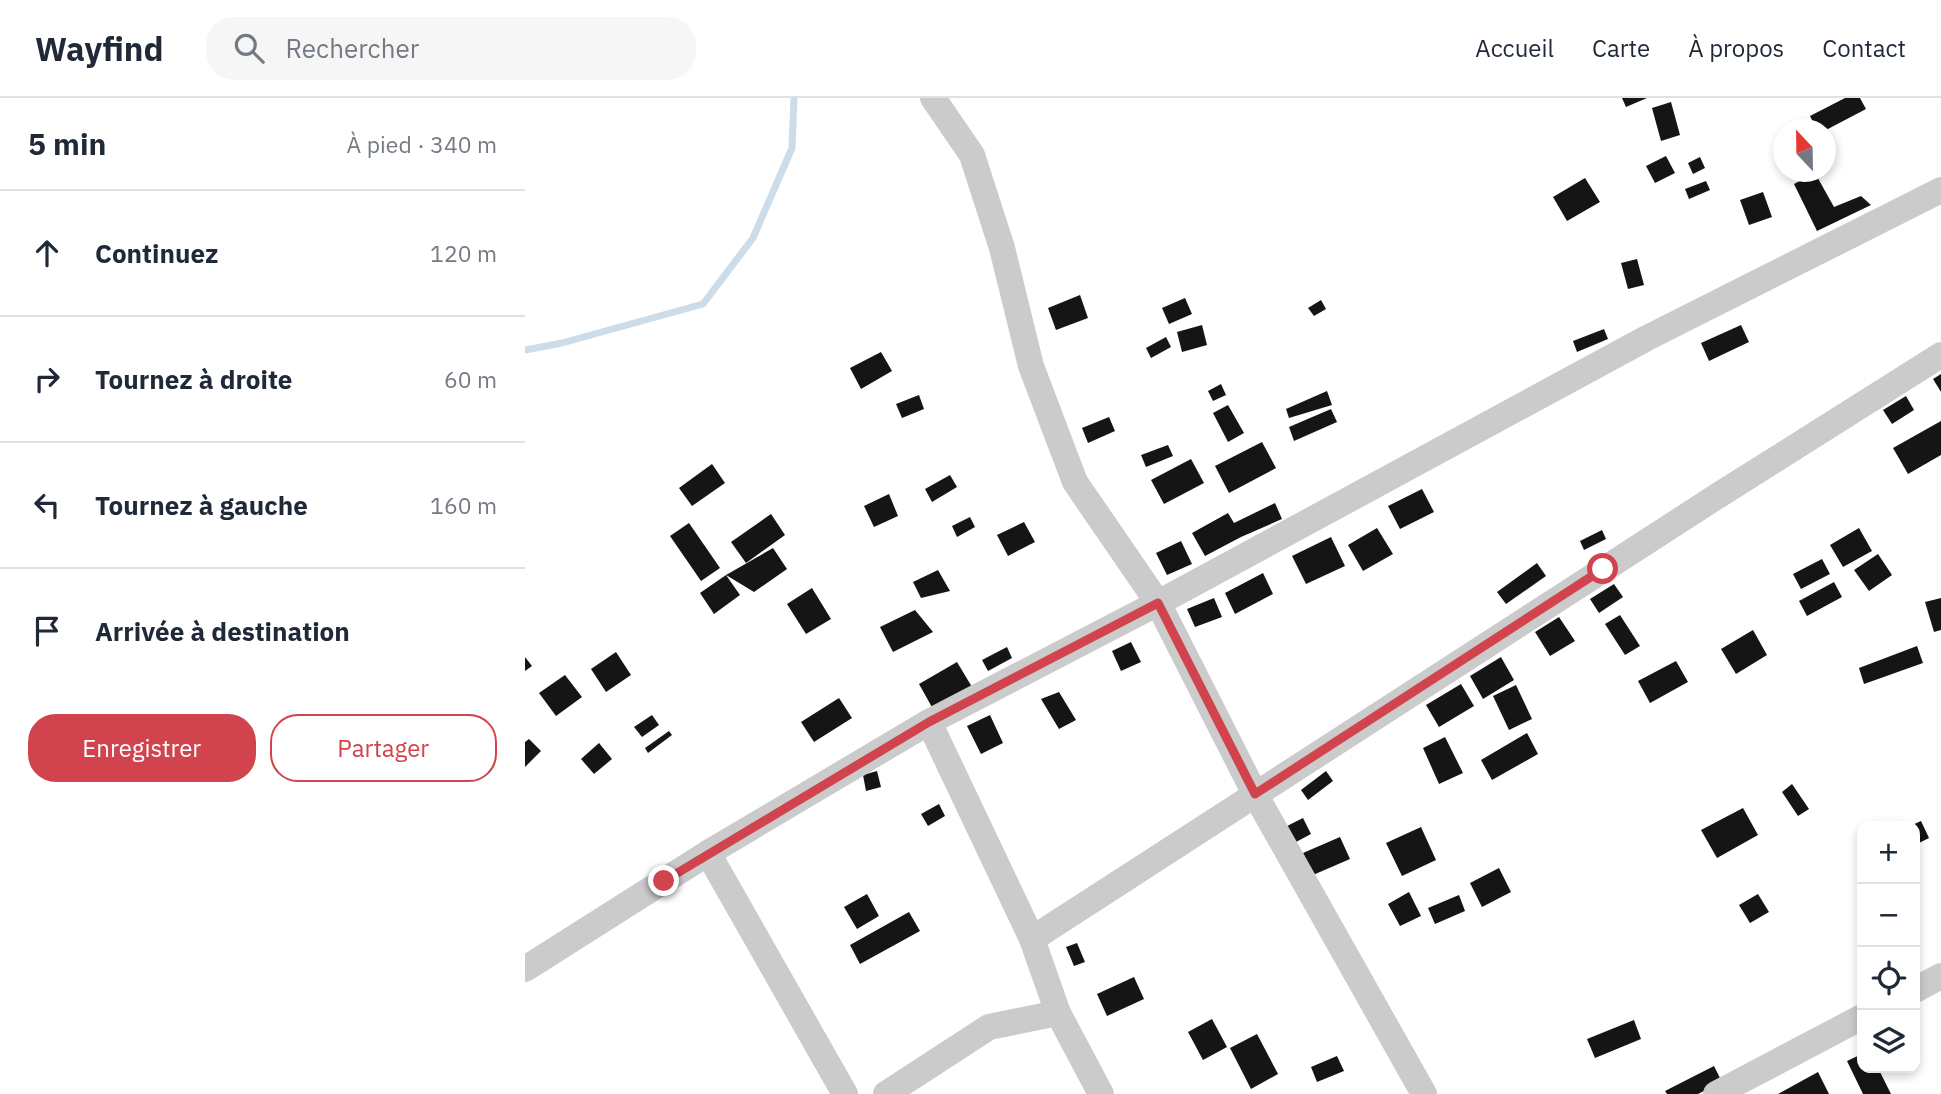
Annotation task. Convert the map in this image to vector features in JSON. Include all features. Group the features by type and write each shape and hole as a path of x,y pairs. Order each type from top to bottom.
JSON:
{"street":[{"path":"933,98 972,155 1002,248 1031,366 1075,482 1158,603 1255,794 1424,1094"},
{"path":"526,965 929,722 1158,603 1647,338 1941,190"},
{"path":"1032,939 1707,502 1941,355"},
{"path":"929,722 1032,939 1058,1013 1101,1094"},
{"path":"708,853 845,1094"},
{"path":"1920,987 1941,976"},
{"path":"886,1094 989,1027 1058,1013"},
{"path":"1716,1094 1857,1020"}],"building":[{"path":"1622,98 1647,98 1626,107"},
{"path":"1845,98 1860,98 1866,109 1836,125 1836,119 1812,119 1810,116"},
{"path":"1671,102 1680,135 1661,141 1652,108"},
{"path":"1666,156 1675,173 1655,183 1646,166"},
{"path":"1700,157 1705,168 1693,174 1688,163"},
{"path":"1585,178 1600,202 1567,221 1553,197"},
{"path":"1706,181 1710,190 1689,199 1685,189"},
{"path":"1820,182 1834,207 1861,196 1871,205 1817,231 1794,184"},
{"path":"1763,192 1772,217 1749,225 1740,200"},
{"path":"1637,259 1644,285 1628,289 1621,263"},
{"path":"1080,295 1088,318 1056,330 1048,308"},
{"path":"1185,298 1192,314 1169,324 1162,308"},
{"path":"1321,300 1326,309 1314,316 1308,308"},
{"path":"1202,325 1207,345 1182,352 1177,332"},
{"path":"1741,325 1749,342 1709,361 1701,343"},
{"path":"1604,329 1608,339 1577,352 1573,341"},
{"path":"1166,337 1171,347 1151,358 1146,348"},
{"path":"881,352 892,371 861,389 850,368"},
{"path":"1941,374 1941,392 1933,379"},
{"path":"1221,384 1226,395 1213,401 1208,391"},
{"path":"1327,391 1332,405 1289,418 1286,409"},
{"path":"919,395 924,409 902,418 896,404"},
{"path":"1906,396 1914,410 1892,424 1883,410"},
{"path":"1228,405 1244,433 1228,442 1213,413"},
{"path":"1331,409 1337,422 1294,441 1289,427"},
{"path":"1109,417 1115,431 1088,443 1082,428"},
{"path":"1941,421 1941,455 1908,474 1893,448"},
{"path":"1262,442 1276,468 1229,493 1215,466"},
{"path":"1168,445 1173,456 1146,467 1141,455"},
{"path":"1191,459 1204,483 1164,504 1151,480"},
{"path":"712,464 725,483 692,506 679,488"},
{"path":"950,475 957,487 932,502 925,489"},
{"path":"1422,489 1434,512 1400,529 1388,506"},
{"path":"889,494 898,516 874,527 864,506"},
{"path":"1275,503 1282,519 1205,556 1192,533 1228,513 1234,523"},
{"path":"771,514 785,535 746,563 731,542"},
{"path":"970,517 975,527 957,537 952,526"},
{"path":"1024,522 1035,542 1008,556 997,535"},
{"path":"689,523 720,568 701,581 670,536"},
{"path":"1377,528 1393,554 1363,571 1348,545"},
{"path":"1859,528 1872,551 1843,567 1830,545"},
{"path":"1602,530 1606,539 1584,550 1580,541"},
{"path":"1331,537 1345,566 1306,584 1292,556"},
{"path":"1181,541 1192,564 1167,575 1156,553"},
{"path":"773,548 787,569 754,592 726,575"},
{"path":"1878,554 1892,575 1869,591 1854,570"},
{"path":"1822,559 1830,574 1801,589 1793,574"},
{"path":"1537,563 1546,576 1506,604 1497,592"},
{"path":"938,570 950,591 921,598 913,582"},
{"path":"1263,573 1273,594 1235,614 1225,593"},
{"path":"726,575 740,595 714,614 700,593"},
{"path":"1834,582 1842,597 1807,616 1799,601"},
{"path":"1614,584 1623,597 1599,613 1590,599"},
{"path":"812,588 831,619 806,634 787,604"},
{"path":"1214,598 1222,617 1195,627 1187,609"},
{"path":"1941,598 1941,630 1934,632 1925,602"},
{"path":"915,610 933,632 893,652 880,627"},
{"path":"1620,615 1640,646 1625,655 1605,624"},
{"path":"1559,617 1575,641 1550,656 1535,632"},
{"path":"1753,630 1767,655 1736,674 1721,649"},
{"path":"1131,642 1141,662 1121,671 1112,651"},
{"path":"1917,646 1923,663 1864,684 1859,668"},
{"path":"1007,647 1012,658 988,671 982,660"},
{"path":"616,652 631,675 606,692 591,669"},
{"path":"525,657 532,666 525,671"},
{"path":"1501,657 1514,680 1483,699 1470,676"},
{"path":"1676,661 1688,682 1650,703 1638,681"},
{"path":"957,662 972,687 933,709 919,684"},
{"path":"565,675 582,697 556,716 539,693"},
{"path":"1461,684 1474,706 1439,727 1426,705"},
{"path":"1516,685 1532,719 1509,730 1493,696"},
{"path":"1059,692 1076,720 1059,729 1041,699"},
{"path":"839,698 852,718 814,742 801,722"},
{"path":"652,715 659,725 642,737 634,727"},
{"path":"990,715 1003,743 981,754 967,726"},
{"path":"669,731 672,735 648,753 645,748"},
{"path":"1527,733 1538,754 1492,780 1481,760"},
{"path":"1445,737 1463,773 1439,784 1423,748"},
{"path":"529,739 541,751 525,767 525,742"},
{"path":"599,743 612,759 594,774 581,759"},
{"path":"877,771 881,787 866,791 863,775"},
{"path":"1326,771 1333,781 1308,800 1301,790"},
{"path":"1792,784 1809,809 1798,816 1782,792"},
{"path":"939,804 945,816 928,826 921,814"},
{"path":"1743,808 1758,835 1717,858 1701,830"},
{"path":"1303,818 1311,834 1296,842 1287,826"},
{"path":"1920,821 1929,838 1920,842"},
{"path":"1421,827 1436,860 1402,876 1386,843"},
{"path":"1340,837 1350,859 1313,875 1303,853"},
{"path":"1499,868 1511,892 1482,907 1470,883"},
{"path":"1409,892 1421,916 1400,926 1388,904"},
{"path":"867,894 879,916 857,929 844,907"},
{"path":"1758,894 1769,912 1750,923 1739,905"},
{"path":"1459,895 1465,911 1435,924 1428,908"},
{"path":"909,912 920,931 860,964 850,945"},
{"path":"1077,943 1085,962 1074,966 1066,947"},
{"path":"1134,977 1144,999 1107,1016 1097,994"},
{"path":"1212,1019 1227,1047 1203,1060 1188,1032"},
{"path":"1634,1020 1641,1039 1595,1058 1587,1039"},
{"path":"1257,1034 1278,1074 1251,1089 1230,1048"},
{"path":"1337,1056 1344,1071 1317,1082 1311,1067"},
{"path":"1857,1056 1857,1073 1880,1073 1891,1094 1863,1094 1847,1061"},
{"path":"1714,1066 1722,1082 1698,1094 1667,1094 1665,1091"},
{"path":"1818,1072 1829,1094 1778,1094"}],"waterway":[{"path":"525,350 562,343 703,304 753,238 792,148 794,98"}],"route":[{"path":"664,881 929,722 1158,603 1255,794 1603,569"}]}
